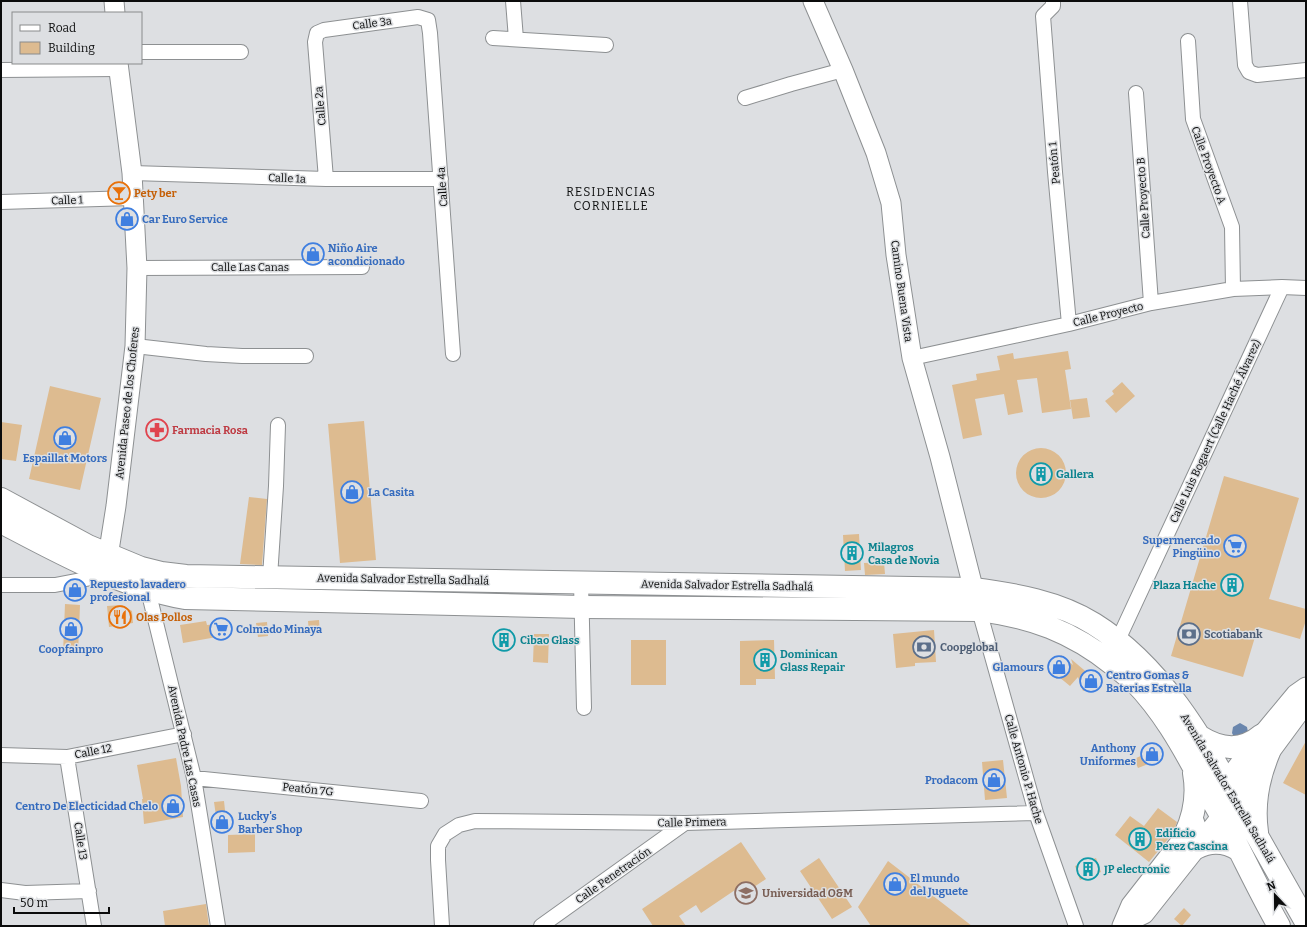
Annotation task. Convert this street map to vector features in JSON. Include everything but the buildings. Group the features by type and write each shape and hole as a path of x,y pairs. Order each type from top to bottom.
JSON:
{"highway":[{"name":"Avenida Salvador Estrella Sadhalá","path":"1,499 88,546 108,564 148,589 161,594 185,598 582,607 979,610 1000,613 1056,628 1104,657 1134,681 1175,733 1280,926"},
{"name":"Avenida Salvador Estrella Sadhalá","path":"1,522 83,565 108,564 186,576 973,589 1000,592 1066,610 1093,623 1118,640 1161,682 1199,736 1231,789 1306,922"},
{"path":"1199,736 1212,744 1227,748 1242,746 1256,740 1266,743 1256,794 1255,815 1258,837"},
{"path":"1188,757 1194,774 1196,800 1191,841 1229,844 1239,850"}],"street":[{"path":"114,1 115,12"},
{"path":"512,1 516,39"},
{"name":"Camino Buena Vista","path":"813,1 844,70 876,152 891,203 896,255 912,358 940,457 979,610"},
{"path":"1240,1 1245,65 1250,72 1256,75 1306,70"},
{"name":"Peatón 1","path":"1053,4 1043,16 1069,324"},
{"name":"Calle 3a","path":"317,33 324,30 418,17 428,20"},
{"name":"Calle 4a","path":"428,20 453,354"},
{"name":"Calle 2a","path":"317,33 315,42 326,179"},
{"path":"493,38 606,44"},
{"name":"Calle Proyecto A","path":"1188,41 1193,119 1232,227 1233,289"},
{"path":"142,52 241,52"},
{"path":"1,70 118,66"},
{"name":"Avenida Paseo de los Choferes","path":"108,564 135,346 137,268 132,198 132,173 118,66"},
{"path":"744,98 844,70"},
{"name":"Calle Proyecto B","path":"1136,93 1151,303"},
{"name":"Calle 1a","path":"132,173 326,179 441,179"},
{"name":"Calle 1","path":"1,202 132,198"},
{"name":"Calle Las Canas","path":"137,268 362,267"},
{"name":"Calle Proyecto","path":"912,358 1069,324 1151,303 1233,289 1282,287 1306,288"},
{"name":"Calle Luis Bogaert (Calle Haché Álvarez)","path":"1118,640 1282,287"},
{"path":"135,346 213,355 306,356"},
{"path":"270,577 276,486 278,425"},
{"path":"1,586 55,585 108,564"},
{"name":"Avenida Padre Las Casas","path":"141,568 148,589 194,778 218,926"},
{"path":"581,582 584,708"},
{"name":"Calle Antonio P. Hache","path":"979,610 1036,813 1076,926"},
{"path":"1123,925 1131,905 1191,841 1266,743 1296,694 1306,687"},
{"path":"1266,743 1306,703"},
{"name":"Calle 12","path":"1,755 67,756 184,734"},
{"name":"Calle 13","path":"67,756 94,926"},
{"name":"Peatón 7G","path":"194,778 421,801"},
{"name":"Calle Primera","path":"442,926 438,846 446,834 459,825 475,821 685,823 1036,813"},
{"name":"Calle Penetración","path":"540,926 685,823"},
{"path":"1,890 25,893 89,891"}],"water":[{"path":"1240,723 1247,727 1248,732 1234,737 1232,733 1233,727"}],"place":[{"name":"Pety ber","path":"119,193"},
{"name":"Car Euro Service","path":"127,219"},
{"name":"Niño Aire acondicionado","path":"313,254"},
{"name":"Farmacia Rosa","path":"157,430"},
{"name":"Espaillat Motors","path":"65,438"},
{"name":"Gallera","path":"1041,474"},
{"name":"La Casita","path":"352,492"},
{"name":"Supermercado Pingüino","path":"1235,546"},
{"name":"Milagros Casa de Novia","path":"852,553"},
{"name":"Plaza Hache","path":"1232,585"},
{"name":"Repuesto lavadero profesional","path":"75,590"},
{"name":"Olas Pollos","path":"120,617"},
{"name":"Coopfainpro","path":"71,629"},
{"name":"Colmado Minaya","path":"221,629"},
{"name":"Scotiabank","path":"1189,634"},
{"name":"Cibao Glass","path":"504,640"},
{"name":"Coopglobal","path":"924,647"},
{"name":"Dominican Glass Repair","path":"765,660"},
{"name":"Glamours","path":"1059,667"},
{"name":"Centro Gomas & Baterias Estrella","path":"1091,681"},
{"name":"Anthony Uniformes","path":"1152,754"},
{"name":"Prodacom","path":"994,780"},
{"name":"Centro De Electicidad Chelo","path":"173,806"},
{"name":"Lucky's Barber Shop","path":"222,822"},
{"name":"Edificio Perez Cascina","path":"1140,839"},
{"name":"JP electronic","path":"1088,869"},
{"name":"El mundo del Juguete","path":"895,884"},
{"name":"Universidad O&M","path":"746,893"}],"district":[{"name":"RESIDENCIAS CORNIELLE","path":"611,199"}]}
